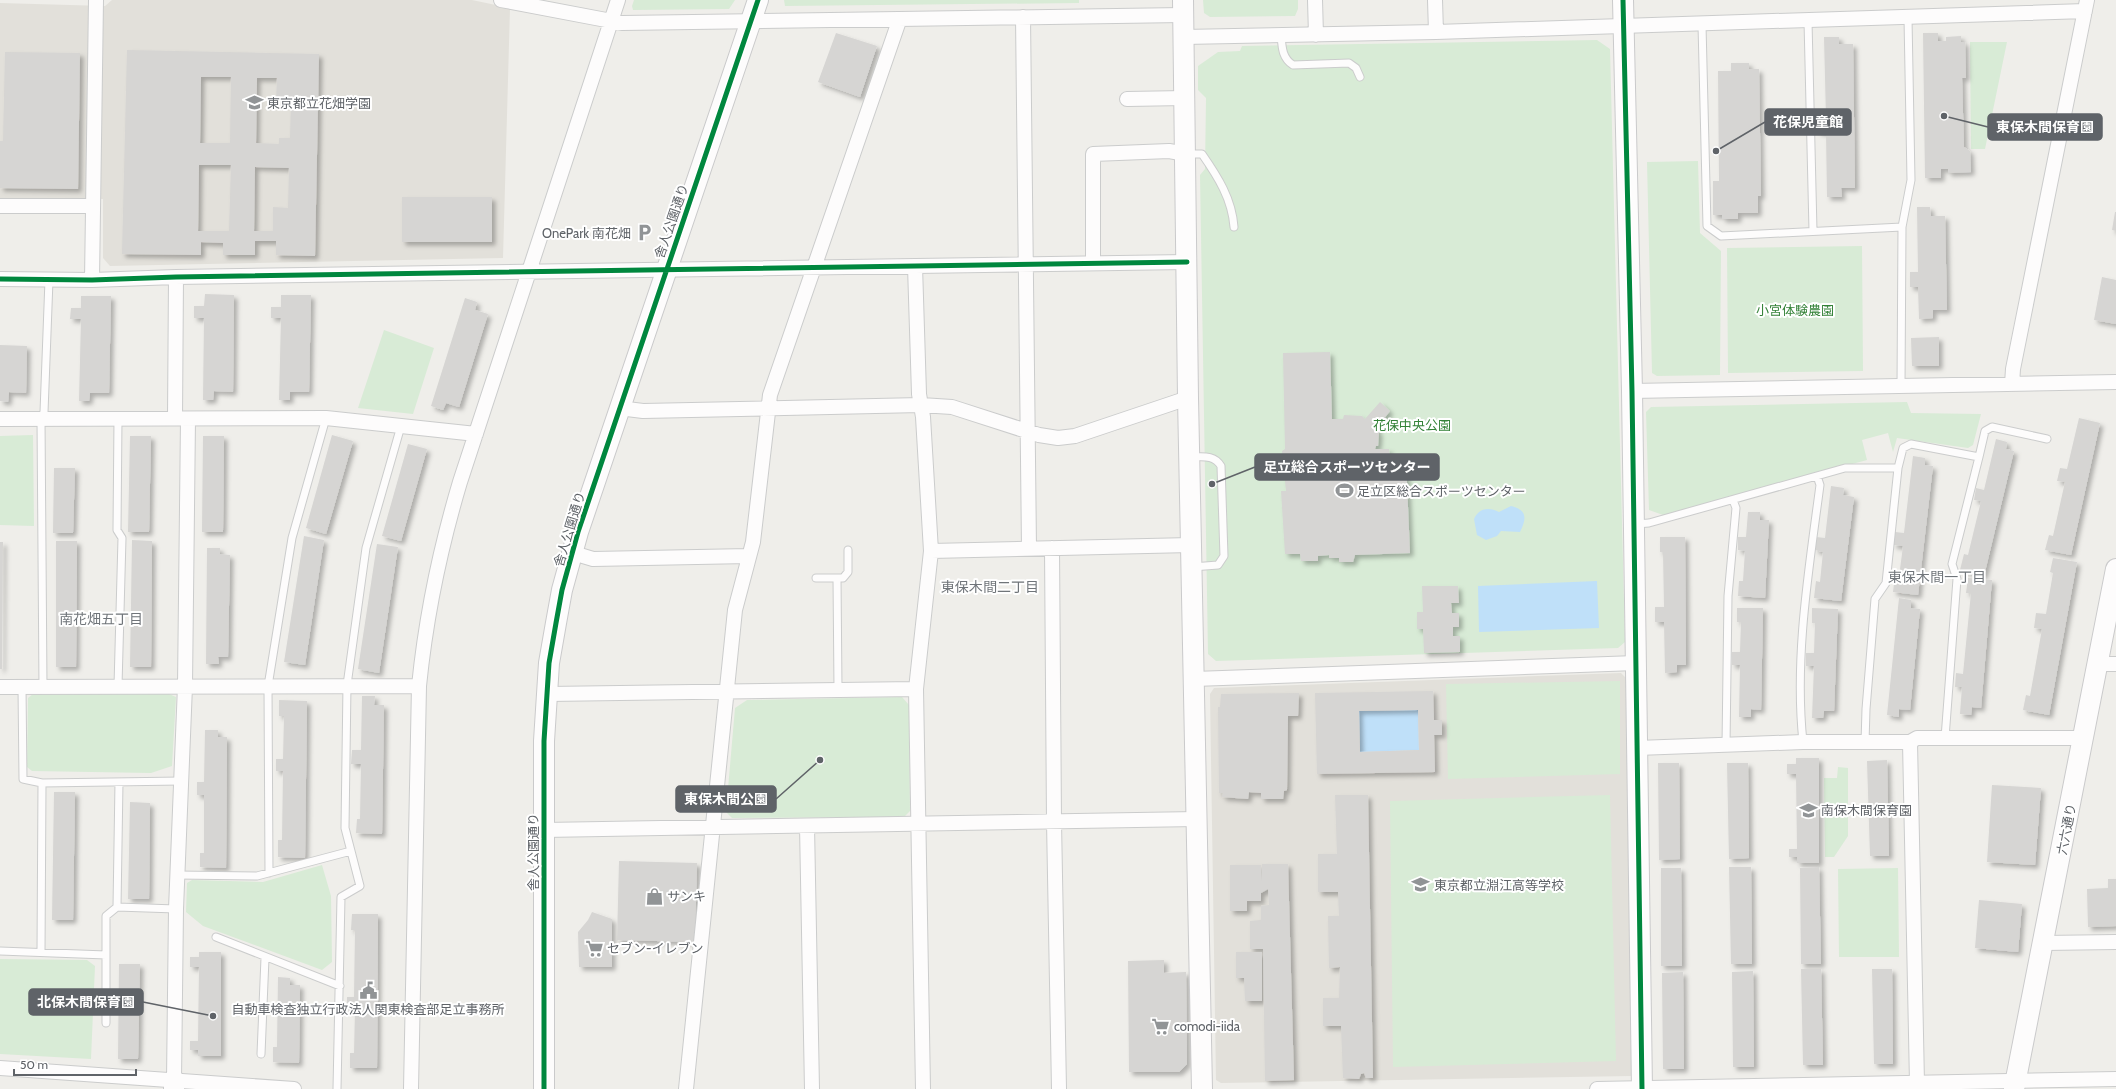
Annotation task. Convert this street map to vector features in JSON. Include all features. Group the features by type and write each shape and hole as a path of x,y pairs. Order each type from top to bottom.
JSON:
{"street":[{"path":"92,280 96,0"},
{"path":"502,0 622,23 1023,17 1183,8 1189,457 1202,1089"},
{"path":"411,1089 419,686 424,636 438,562 448,523 476,434 618,0"},
{"name":"舎人公園通り","path":"544,1089 544,741 549,663 556,623 573,553 619,408 758,0"},
{"path":"1315,0 1316,35"},
{"path":"1435,0 1436,32"},
{"path":"1623,0 1632,391 1642,1089"},
{"path":"1184,37 1436,32 1908,18 2086,6 2013,369 2012,384"},
{"path":"1023,17 1029,548"},
{"path":"686,1089 736,610 750,556 770,395 899,20"},
{"path":"1127,99 1185,98"},
{"path":"1093,263 1093,154 1169,151 1186,154"},
{"path":"0,206 92,206"},
{"path":"0,279 92,280 176,276 1187,262"},
{"path":"915,266 919,394 931,551 916,689 924,1089"},
{"path":"174,1084 176,909 185,686 182,419 176,276"},
{"path":"1632,391 2116,382"},
{"path":"619,408 643,411 921,405 952,407 1028,432 1058,438 1075,436 1188,398"},
{"path":"0,419 326,418 476,434"},
{"path":"931,551 1191,546"},
{"path":"1052,548 1054,822 1059,1089"},
{"path":"573,553 593,559 750,556"},
{"name":"六六通り","path":"2015,1085 2083,738 2107,664 2116,569"},
{"path":"1194,679 1636,663"},
{"path":"0,687 419,686"},
{"path":"548,694 916,689"},
{"path":"1637,748 1803,742 1910,742 1917,738 2083,738"},
{"path":"1910,742 1917,1083"},
{"path":"544,830 1197,819"},
{"path":"807,826 812,1089"},
{"path":"2044,942 2116,942"},
{"path":"0,1068 174,1084 294,1089"},
{"path":"1598,1089 1917,1083 2015,1085 2116,1079"}],"lane":[{"path":"1901,387 1902,227 1911,180 1908,18"},
{"path":"1808,21 1812,231"},
{"path":"1702,24 1707,226 1721,236 1902,227"},
{"path":"1281,35 1282,50 1286,61 1293,65 1349,63 1356,68 1360,77"},
{"path":"1186,154 1202,154 1212,168 1232,205 1234,227"},
{"path":"43,687 41,419 44,412 50,280"},
{"path":"269,873 268,686 292,538 326,418"},
{"path":"118,419 117,530 122,538 118,686"},
{"path":"337,1089 342,897 360,886 345,828 347,685 366,548 401,426"},
{"path":"1945,738 1957,579 1952,564 1985,431 1992,427 2047,439"},
{"path":"1865,743 1866,710 1875,599 1886,583 1898,468 1903,448 1911,444 1979,457"},
{"path":"1189,457 1212,457 1218,460 1221,466 1224,556 1218,566 1192,567"},
{"path":"1634,524 1649,523 1845,468 1898,468"},
{"path":"1803,742 1800,717 1804,600 1820,485 1817,476"},
{"path":"1726,745 1728,596 1736,508 1733,500"},
{"path":"816,578 843,578 848,572 848,550"},
{"path":"837,578 838,689"},
{"path":"22,687 22,779 42,783 181,781"},
{"path":"118,907 119,782"},
{"path":"41,952 42,783"},
{"path":"177,875 258,876 351,851"},
{"path":"106,1023 106,916 118,907 176,909"},
{"path":"216,937 265,958 340,986"},
{"path":"0,952 106,955"},
{"path":"261,1054 265,958"}],"shaded area":[{"name":"東京都立花畑学園","path":"112,0 472,0 510,8 503,258 110,266 103,258 103,199 0,198 0,3 105,6"},
{"name":"東京都立淵江高等学校","path":"1621,673 1626,678 1632,1076 1221,1083 1216,1080 1210,694 1214,688"}],"green space":[{"path":"634,0 735,0 729,9 633,10 632,6"},
{"path":"784,0 1079,0 1079,3 785,6"},
{"path":"1203,0 1298,0 1298,9 1295,16 1210,17 1204,13"},
{"name":"花保中央公園","path":"1597,40 1610,49 1625,642 1618,648 1216,661 1208,654 1200,175 1205,169 1206,98 1198,90 1198,66 1218,52 1240,51 1242,46"},
{"path":"1970,42 2007,42 1985,149 1971,149"},
{"path":"1698,161 1700,233 1721,251 1720,375 1657,376 1652,373 1647,162"},
{"name":"小宮体験農園","path":"1862,246 1863,371 1728,373 1727,248"},
{"path":"384,330 434,348 413,414 358,408"},
{"path":"1907,402 1911,413 1981,414 1973,445 1968,448 1897,438 1893,452 1888,433 1862,440 1867,460 1663,515 1649,510 1646,412 1651,407"},
{"path":"33,435 34,526 0,525 0,436"},
{"path":"1620,681 1620,774 1448,779 1446,684"},
{"path":"33,694 169,694 176,697 172,766 151,773 32,771 27,767 28,698"},
{"path":"902,697 909,705 910,811 904,817 732,818 726,812 735,708 747,700"},
{"path":"1838,767 1848,768 1848,836 1834,857 1825,857 1824,778 1837,778"},
{"path":"1610,795 1616,1061 1393,1067 1390,801"},
{"path":"322,865 331,896 332,962 322,970 203,926 186,912 187,883 192,880 263,882"},
{"path":"1898,868 1899,957 1839,957 1838,869"},
{"path":"0,959 87,960 95,966 91,1059 0,1054"}],"water":[{"path":"1511,506 1523,512 1524,523 1520,532 1501,531 1497,536 1486,540 1477,535 1474,519 1476,515 1481,511 1488,509 1499,512"},
{"path":"1597,581 1599,628 1479,632 1478,586"},
{"path":"1418,710 1419,750 1360,752 1359,711"}],"building":[{"path":"836,33 877,46 860,97 818,82"},
{"path":"1923,33 1938,33 1938,41 1946,41 1946,37 1961,36 1961,42 1965,42 1966,78 1962,78 1964,147 1970,151 1971,172 1948,173 1948,169 1941,169 1941,178 1925,178"},
{"path":"1824,37 1839,37 1839,44 1853,44 1855,188 1841,188 1842,197 1827,197 1826,132 1818,132 1818,118 1826,118"},
{"path":"127,50 319,54 315,256 276,255 276,241 255,241 255,255 223,255 223,243 201,242 201,255 122,254","holes":["201,77 231,77 230,143 200,143","257,78 277,78 276,102 291,102 290,138 279,138 279,144 256,143","199,165 231,165 229,231 198,231","255,167 289,168 288,208 273,207 273,231 254,231"]},
{"path":"5,52 80,53 78,189 0,188 0,141 3,141"},
{"path":"1731,63 1749,63 1749,69 1759,69 1761,196 1758,196 1758,213 1738,213 1738,219 1722,219 1722,215 1713,215 1713,181 1719,181 1718,71 1731,71"},
{"path":"402,197 492,197 492,242 402,242"},
{"path":"1917,207 1930,207 1931,216 1945,216 1947,310 1933,310 1933,318 1919,319 1918,287 1910,287 1910,272 1918,272"},
{"path":"2116,212 2116,231 2112,230"},
{"path":"2102,277 2116,280 2116,324 2094,320"},
{"path":"205,294 234,295 233,392 214,391 213,400 203,400 204,318 194,318 194,306 204,306"},
{"path":"281,295 311,295 309,392 290,392 290,400 279,400 281,318 271,318 271,307 281,307"},
{"path":"81,296 111,296 109,393 90,393 89,401 79,401 81,319 70,319 71,308 81,308"},
{"path":"465,298 477,302 475,310 488,314 459,407 446,403 443,410 431,406"},
{"path":"1939,337 1939,366 1912,366 1911,338"},
{"path":"0,345 27,346 26,393 9,392 8,402 0,401"},
{"path":"1330,352 1332,419 1343,419 1344,415 1362,416 1365,419 1380,402 1390,411 1376,429 1379,432 1378,446 1376,446 1375,449 1389,449 1390,460 1406,460 1410,553 1355,555 1353,562 1339,562 1339,558 1329,558 1329,555 1318,556 1318,561 1301,561 1300,554 1285,554 1281,491 1286,491 1282,451 1285,449 1283,353"},
{"path":"2079,418 2100,423 2071,555 2045,550 2049,535 2053,536 2065,482 2057,481 2060,468 2067,469"},
{"path":"332,435 353,441 326,534 306,528"},
{"path":"130,436 151,436 149,532 128,532"},
{"path":"203,436 224,436 223,532 202,532"},
{"path":"1996,439 2007,442 2006,449 2014,451 1984,576 1960,570 1964,554 1968,555 1981,501 1974,500 1976,488 1984,490"},
{"path":"408,444 427,449 401,541 382,536"},
{"path":"1913,456 1925,458 1925,465 1933,466 1918,595 1893,592 1895,576 1899,577 1903,546 1893,545 1895,532 1904,533"},
{"path":"54,468 75,468 73,533 53,533"},
{"path":"1831,486 1844,488 1843,495 1854,497 1841,601 1814,598 1816,581 1820,582 1823,552 1815,550 1816,537 1825,538"},
{"path":"1748,512 1760,512 1760,520 1769,520 1765,598 1738,596 1739,581 1743,581 1745,551 1738,550 1738,537 1746,537"},
{"path":"304,536 324,540 305,665 284,662"},
{"path":"1660,537 1685,537 1686,665 1677,665 1677,672 1665,673 1664,622 1655,622 1655,607 1664,607 1663,552 1660,552"},
{"path":"132,540 152,541 151,667 130,667"},
{"path":"56,541 77,541 76,667 56,667"},
{"path":"0,542 3,542 2,669 0,669"},
{"path":"377,544 398,547 379,673 358,669"},
{"path":"207,548 220,548 220,554 230,555 228,657 218,657 219,664 206,664"},
{"path":"2053,558 2077,562 2049,715 2023,710 2026,695 2030,696 2042,629 2034,628 2036,613 2046,614 2053,573 2050,572"},
{"path":"1968,578 1992,580 1981,708 1972,707 1971,715 1960,714 1962,687 1955,687 1956,673 1963,674 1971,593 1966,593"},
{"path":"1422,586 1458,586 1459,603 1451,603 1452,613 1459,613 1459,627 1453,627 1453,636 1460,636 1460,652 1424,653 1423,629 1417,629 1417,612 1423,612"},
{"path":"1899,598 1911,600 1911,608 1920,609 1910,710 1899,709 1899,717 1887,715"},
{"path":"1737,608 1763,608 1761,710 1751,709 1751,717 1739,717 1740,665 1732,665 1732,652 1740,652 1741,622 1737,622"},
{"path":"1812,608 1838,609 1834,711 1824,711 1823,718 1812,718 1814,666 1806,666 1806,653 1814,653 1815,623 1812,623"},
{"path":"1433,691 1434,720 1442,720 1442,735 1434,735 1435,772 1317,774 1315,693","holes":["1418,710 1419,750 1360,752 1359,711"]},
{"path":"1299,693 1298,716 1288,716 1287,790 1284,791 1283,799 1261,799 1261,793 1249,792 1248,799 1222,797 1223,793 1219,793 1218,707 1220,707 1221,694"},
{"path":"362,696 375,696 374,705 384,705 382,834 356,833 357,819 360,819 361,764 351,764 352,750 361,750"},
{"path":"279,700 307,701 305,858 278,857 278,840 282,840 283,771 276,771 276,759 283,759 284,716 279,716"},
{"path":"205,730 218,730 218,737 227,737 226,868 200,867 200,853 204,853 204,795 197,795 197,782 204,782"},
{"path":"1796,758 1819,758 1819,863 1797,863 1797,857 1789,857 1789,849 1797,849 1796,774 1787,774 1787,764 1796,764"},
{"path":"1887,760 1889,856 1870,856 1867,761"},
{"path":"1658,763 1679,763 1680,859 1659,860"},
{"path":"1727,763 1748,763 1749,858 1729,859"},
{"path":"1992,785 2041,788 2035,865 1987,862"},
{"path":"54,792 75,792 73,920 52,920"},
{"path":"1335,795 1368,795 1373,1078 1366,1078 1364,1073 1361,1074 1359,1079 1343,1078 1341,1026 1323,1026 1323,998 1339,998 1340,967 1329,968 1328,916 1339,916 1338,892 1318,892 1318,854 1337,854"},
{"path":"130,802 150,803 149,899 128,899"},
{"path":"619,861 697,863 695,942 617,940"},
{"path":"1262,864 1288,864 1294,1080 1265,1081 1263,949 1250,949 1250,921 1261,920 1261,906 1269,905 1268,889 1261,893 1261,901 1247,901 1247,911 1230,911 1230,865 1261,865 1262,881"},
{"path":"1729,867 1751,867 1752,964 1731,964"},
{"path":"1819,867 1821,964 1801,964 1800,868"},
{"path":"1661,868 1681,868 1682,966 1661,966"},
{"path":"2108,879 2116,879 2116,926 2088,927 2087,889 2108,888"},
{"path":"1979,900 2022,904 2018,952 1975,948"},
{"path":"592,912 612,919 612,967 579,967 578,932 588,920"},
{"path":"352,914 378,914 377,1068 350,1068 350,1053 354,1053 355,1010 347,1010 347,997 354,997 355,930 351,930"},
{"path":"199,952 221,952 221,1056 198,1056 198,1050 190,1050 190,1041 198,1041 199,967 190,967 190,957 199,957"},
{"path":"1236,952 1262,952 1262,1001 1245,1001 1244,978 1236,978"},
{"path":"1164,960 1164,973 1186,972 1187,1064 1179,1072 1129,1072 1128,961"},
{"path":"119,964 140,964 138,1059 118,1059"},
{"path":"1801,969 1821,969 1823,1065 1803,1065"},
{"path":"1872,969 1892,969 1893,1064 1874,1064"},
{"path":"1753,971 1754,1067 1733,1067 1732,972"},
{"path":"1683,972 1684,1069 1663,1069 1662,973"},
{"path":"278,977 290,978 290,985 300,985 299,1063 273,1062 273,1047 277,1047"}],"cycle path":[{"path":"544,1089 544,741 549,663 562,590 578,532 758,0"},
{"path":"1623,0 1632,391 1642,1089"},
{"path":"0,279 92,280 176,277 1187,262"}],"place":[{"name":"東京都立花畑学園","path":"254,103"},
{"name":"東保木間保育園","path":"1944,116"},
{"name":"花保児童館","path":"1716,151"},
{"name":"OnePark 南花畑","path":"644,233"},
{"name":"足立総合スポーツセンター","path":"1212,484"},
{"name":"足立区総合スポーツセンター","path":"1344,491"},
{"name":"東保木間公園","path":"820,760"},
{"name":"南保木間保育園","path":"1808,810"},
{"name":"東京都立淵江高等学校","path":"1421,885"},
{"name":"サンキ","path":"654,896"},
{"name":"セブン-イレブン","path":"594,948"},
{"name":"自動車検査独立行政法人関東検査部足立事務所","path":"368,990"},
{"name":"北保木間保育園","path":"213,1016"},
{"name":"comodi-iida","path":"1161,1026"}],"district":[{"name":"東保木間一丁目","path":"1937,577"},
{"name":"東保木間二丁目","path":"990,587"},
{"name":"南花畑五丁目","path":"101,619"}]}
